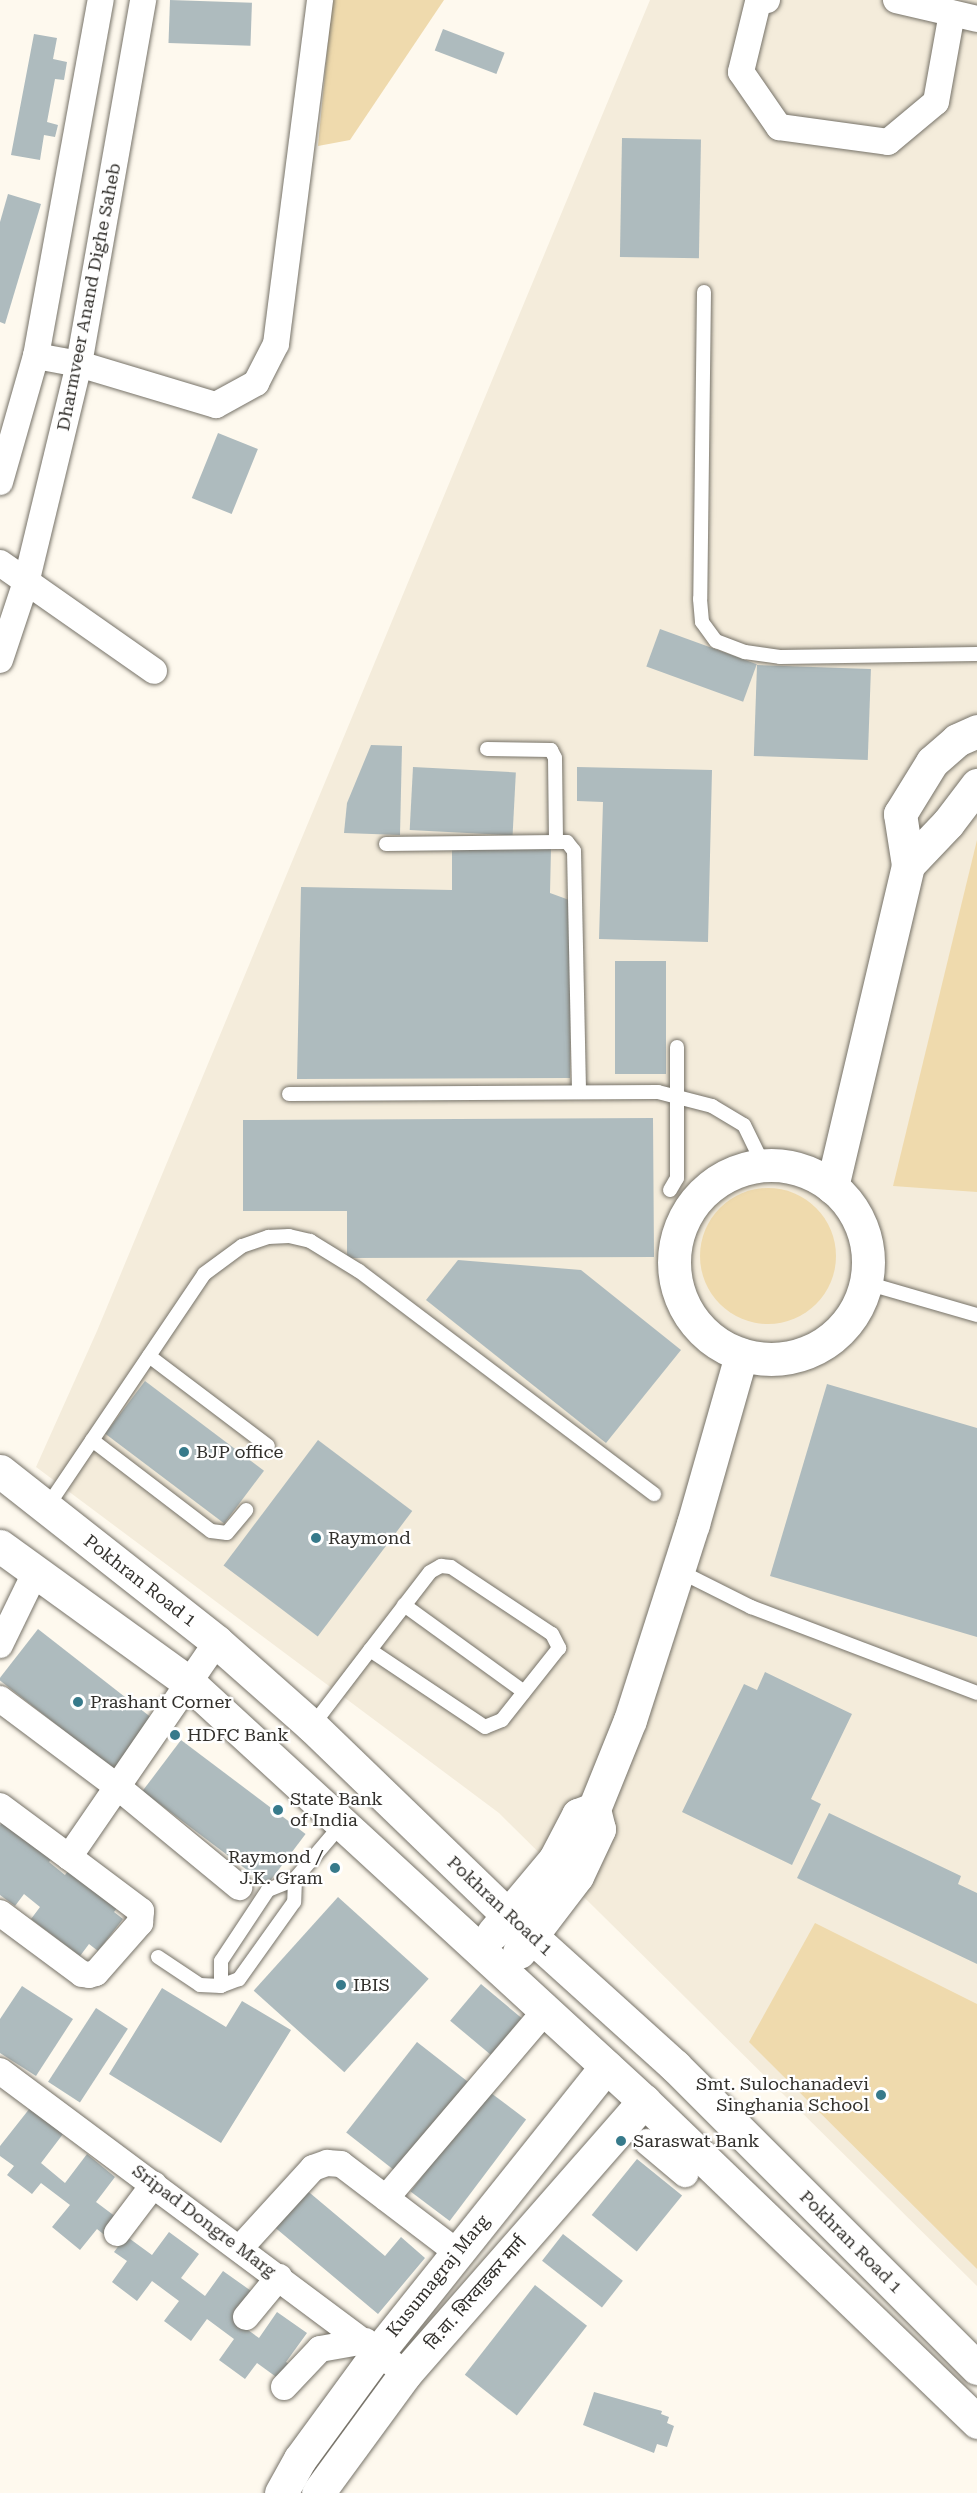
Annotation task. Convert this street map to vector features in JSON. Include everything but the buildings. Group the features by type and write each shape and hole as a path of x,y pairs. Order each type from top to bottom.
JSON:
{"street":[{"path":"0,482 36,356 101,0"},
{"name":"Dharmveer Anand Dighe Saheb","path":"0,660 27,579 79,364 143,0"},
{"path":"36,356 79,364 216,405 256,383 276,344 320,0"},
{"path":"767,0 758,3 741,72 779,127 888,142 936,102 952,13"},
{"path":"896,0 977,19"},
{"path":"0,563 27,579 154,671"},
{"path":"831,1187 908,865 900,814 932,762 957,740 977,730"},
{"path":"908,865 948,824 977,784"},
{"path":"764,1166 800,1170 817,1176 831,1187 855,1214 867,1250 866,1283 852,1316 819,1346 777,1359 741,1355 709,1338 686,1311 674,1277 675,1242 685,1217 700,1195 730,1175 764,1166"},
{"path":"501,1971 578,1815 594,1809 630,1720 675,1569 693,1524 741,1355"},
{"name":"Pokhran Road 1","path":"23,1489 217,1642 312,1726 521,1927 675,2066 977,2368"},
{"path":"0,1645 9,1557 188,1682 340,1825 644,2101 688,2171"},
{"path":"69,1857 119,1788 217,1642"},
{"path":"0,1699 119,1788 239,1887"},
{"path":"0,1806 142,1915 96,1973 82,1974 0,1913"},
{"path":"477,1949 521,1927"},
{"path":"386,2198 545,2011"},
{"name":"Kusumagraj Marg","path":"282,2493 300,2459 372,2346 457,2252 606,2067"},
{"name":"Sripad Dongre Marg","path":"0,2071 372,2346 405,2374"},
{"name":"वि.वा. शिरवाडकर मार्ग","path":"318,2493 405,2374 644,2101"},
{"path":"646,2142 802,2253 977,2422"},
{"path":"240,2248 318,2165 341,2164 457,2252"},
{"path":"117,2233 154,2184"},
{"path":"802,2253 832,2223"},
{"path":"246,2317 279,2277"},
{"path":"284,2387 320,2349 372,2346"}],"lane":[{"path":"704,292 700,599 702,622 716,641 745,652 780,657 977,654"},
{"path":"487,749 551,750 555,758 556,842"},
{"path":"386,844 567,842 574,852 579,1092"},
{"path":"670,1190 677,1178 677,1047"},
{"path":"289,1094 658,1092 712,1106 744,1125 764,1166"},
{"path":"23,1489 92,1440 204,1275 242,1246 268,1237 310,1241 359,1271 654,1494"},
{"path":"866,1283 977,1316"},
{"path":"148,1356 268,1446"},
{"path":"92,1440 211,1531 227,1533 246,1509"},
{"path":"312,1726 404,1605 430,1572 451,1567 552,1634 559,1648 502,1720 485,1727 370,1650"},
{"path":"675,1569 751,1607 977,1693"},
{"path":"404,1605 524,1692"},
{"path":"221,1986 220,1960 268,1890 296,1880 340,1825"},
{"path":"158,1957 200,1985 221,1986 239,1979 294,1902 296,1880"}],"shaded area":[{"path":"332,0 444,0 350,140 318,146"},
{"path":"650,0 977,0 977,2286 499,1813 36,1467 97,1331"},
{"path":"977,840 977,1192 893,1186"},
{"path":"768,1188 794,1193 816,1208 831,1230 836,1256 831,1282 816,1304 794,1319 768,1324 742,1319 720,1304 705,1282 700,1256 705,1230 720,1208 742,1193"},
{"path":"815,1923 977,2004 977,2269 749,2042"}],"place":[{"name":"BJP office","path":"184,1452"},
{"name":"Raymond","path":"316,1538"},
{"name":"Prashant Corner","path":"78,1702"},
{"name":"HDFC Bank","path":"175,1735"},
{"name":"State Bank of India","path":"278,1810"},
{"name":"Raymond / J.K. Gram","path":"335,1868"},
{"name":"IBIS","path":"341,1985"},
{"name":"Smt. Sulochanadevi Singhania School","path":"881,2095"},
{"name":"Saraswat Bank","path":"621,2141"}]}
